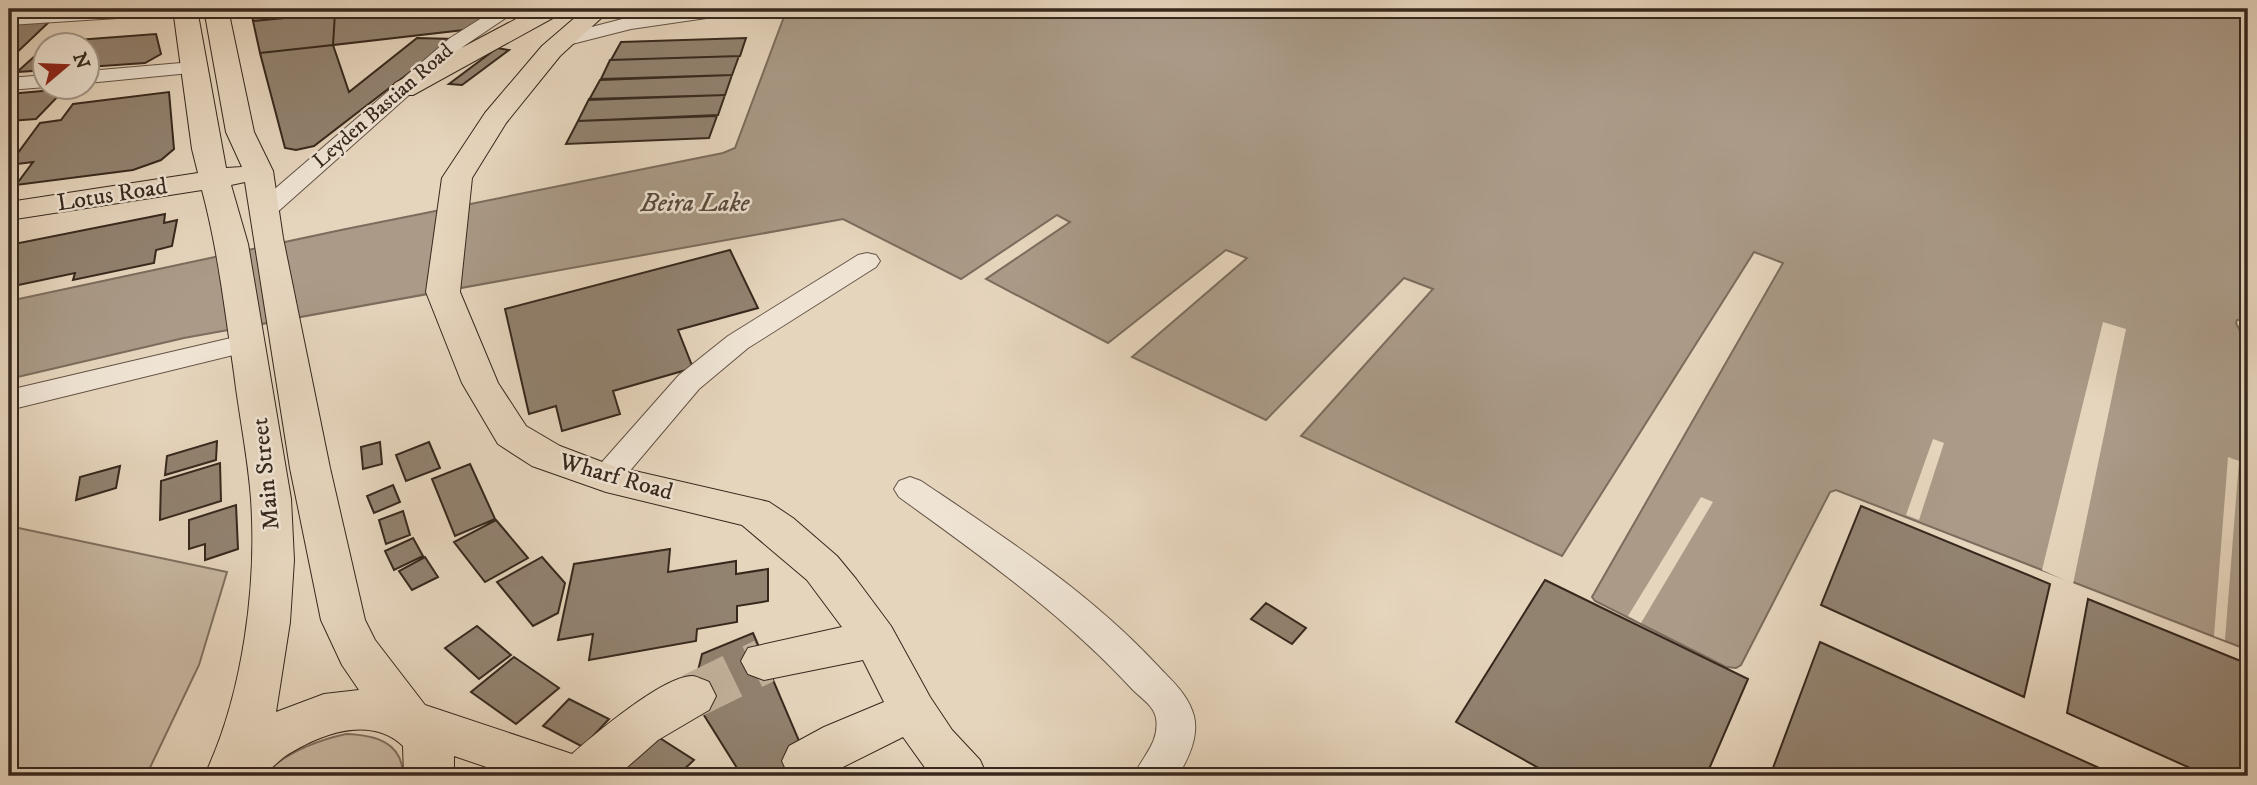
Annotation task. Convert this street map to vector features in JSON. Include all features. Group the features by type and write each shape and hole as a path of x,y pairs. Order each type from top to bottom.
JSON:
{"main road":[{"name":"Main Street","path":"185,9 206,149 259,333 324,535 343,620 358,652 427,739 432,762 429,776"},
{"name":"Main Street","path":"216,9 240,132 258,171 266,225 259,333 273,561 255,705 231,772"},
{"path":"404,89 552,9"},
{"name":"Wharf Road","path":"599,9 564,40 495,119 457,178 443,292 480,383 512,435 546,456 606,478 755,513 822,568 875,639 913,711 935,745 962,776"},
{"path":"103,196 156,176 206,149"},
{"path":"103,196 190,196 218,190 258,171"},
{"name":"Lotus Road","path":"9,211 103,196"},
{"path":"765,660 875,639"},
{"path":"582,776 641,725 692,696"},
{"path":"231,772 268,741 306,721 344,710 379,709 570,776"},
{"path":"807,761 841,742 913,711"}],"street":[{"path":"9,19 163,9"},
{"name":"Leyden Bastian Road","path":"266,225 404,89 457,42 509,9"},
{"path":"564,40 630,23 727,9"},
{"path":"102,76 192,68"},
{"path":"9,84 32,82"},
{"path":"606,478 689,382 738,342 867,261"},
{"path":"9,400 259,333"},
{"path":"910,489 1060,595 1136,666 1172,707 1177,730 1168,760 1154,776"}],"shaded area":[{"path":"9,526 227,572 199,665 146,776 9,776"},
{"path":"346,734 367,736 393,748 402,764 403,776 262,776 301,749"}],"water":[{"name":"Beira Lake","path":"966,9 2248,9 2248,320 2237,320 2236,323 2248,347 2248,650 1836,490 1830,492 1741,665 1736,668 1726,667 1595,601 1592,597 1783,263 1754,252 1562,556 1301,436 1433,289 1404,278 1266,420 1132,357 1247,258 1226,250 1108,343 986,279 1070,222 1057,215 961,279 843,219 184,338 9,379 9,301 341,230 723,153 735,148 785,14"}],"pier":[{"path":"2103,322 2126,329 2073,584 2042,570"},
{"path":"1933,439 1944,443 1919,520 1906,515"},
{"path":"2228,457 2239,461 2225,640 2214,636"},
{"path":"1701,497 1713,502 1641,623 1628,616"}],"building":[{"path":"251,9 337,9 335,13 253,21"},
{"path":"374,9 502,9 464,30 333,45 335,13"},
{"path":"335,13 333,45 260,53 253,21"},
{"path":"50,21 38,32 32,32 32,38 9,60 9,24"},
{"path":"156,34 161,54 145,63 102,66 102,38"},
{"path":"417,38 453,39 314,146 296,150 285,148 260,53 333,45 349,92"},
{"path":"746,38 740,56 611,60 621,42"},
{"path":"497,48 509,50 462,85 449,84"},
{"path":"739,56 732,75 601,79 610,60"},
{"path":"32,59 32,71 17,72"},
{"path":"732,75 725,95 589,100 600,80"},
{"path":"32,92 32,102 52,102 36,119 9,121 9,94"},
{"path":"169,92 174,149 161,160 133,170 16,185 33,162 9,165 40,123 61,120 73,104"},
{"path":"725,95 718,115 578,121 589,99"},
{"path":"717,116 709,138 566,144 578,121"},
{"path":"165,214 164,223 177,220 172,246 156,250 154,263 73,280 75,273 9,287 9,245"},
{"path":"730,250 758,308 678,330 693,368 613,391 620,414 562,431 556,406 529,414 505,309"},
{"path":"217,441 216,460 165,475 167,456"},
{"path":"380,442 382,464 363,469 361,447"},
{"path":"429,442 440,468 406,481 396,455"},
{"path":"220,463 221,501 160,520 161,481"},
{"path":"470,464 495,519 455,536 432,479"},
{"path":"120,466 116,488 76,500 80,477"},
{"path":"393,485 400,502 374,513 367,496"},
{"path":"236,505 238,549 205,560 205,544 189,549 189,520"},
{"path":"1861,506 2050,584 2024,697 1821,605"},
{"path":"403,511 410,535 386,544 379,520"},
{"path":"496,520 528,558 485,582 454,542"},
{"path":"413,538 423,556 394,570 385,551"},
{"path":"670,549 668,572 736,561 736,574 768,569 768,601 737,606 737,622 697,629 696,641 589,660 593,634 558,640 574,564"},
{"path":"425,557 438,577 412,590 399,571"},
{"path":"542,557 565,583 558,613 533,626 497,582"},
{"path":"1545,580 1748,679 1706,776 1553,776 1456,722"},
{"path":"2088,599 2248,664 2248,776 2208,776 2067,713"},
{"path":"1266,603 1306,628 1292,644 1251,619"},
{"path":"477,626 511,655 479,679 445,648"},
{"path":"753,633 814,776 742,776 692,696 702,654"},
{"path":"1820,642 2117,776 1770,776"},
{"path":"514,657 559,688 516,724 471,692"},
{"path":"569,699 609,719 583,747 543,726"},
{"path":"652,733 694,760 677,776 607,776"}],"tunnel":[{"path":"692,696 764,661"}]}
